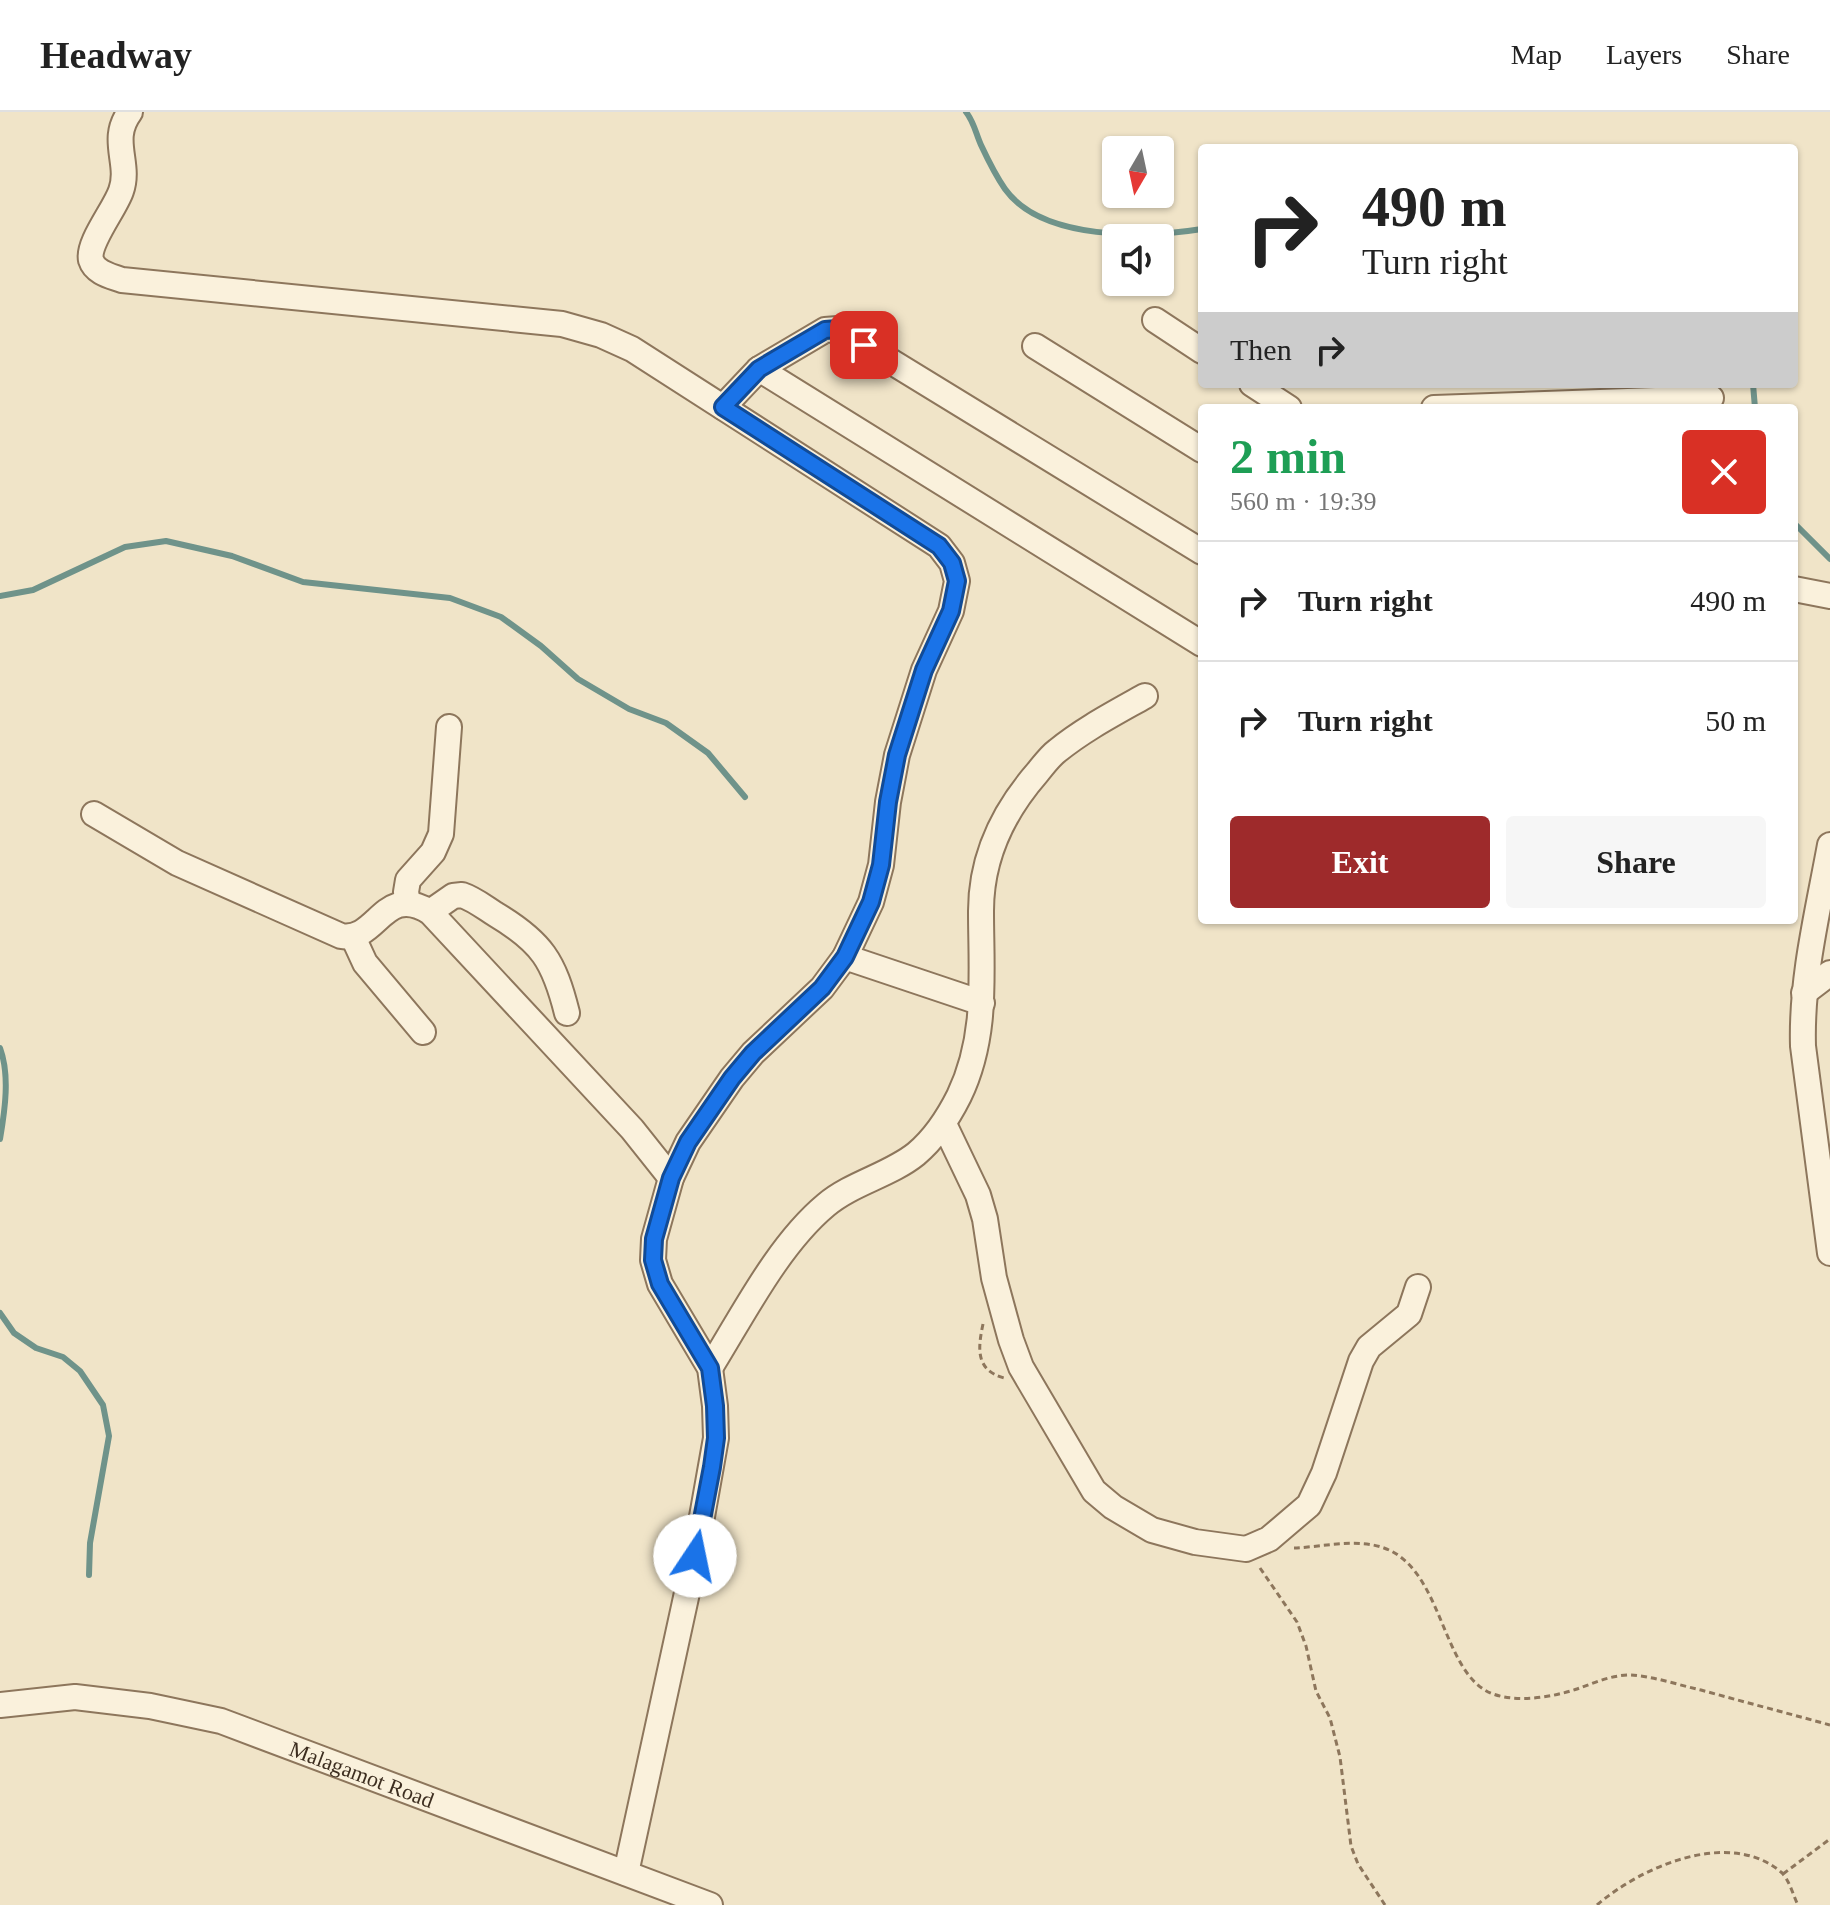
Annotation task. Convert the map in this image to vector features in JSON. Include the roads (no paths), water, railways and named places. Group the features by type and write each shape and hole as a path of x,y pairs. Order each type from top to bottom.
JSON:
{"street":[{"path":"130,112 120,134 123,188 110,218 93,243 91,254 96,269 105,275 122,280 562,324 601,335 632,349 939,546 952,563 957,581 951,611 924,670 897,755 881,865 871,902 845,957 822,988 753,1053 688,1142 671,1178 654,1239 653,1260 660,1284 710,1368 716,1438 626,1873"},
{"path":"1155,320 1198,348"},
{"path":"723,407 759,369 825,330 838,329 1198,550"},
{"path":"1035,346 1198,448"},
{"path":"759,369 1198,642"},
{"path":"1258,388 1283,404"},
{"path":"1535,404 1711,397"},
{"path":"1798,590 1830,596"},
{"path":"710,1368 800,1231 827,1204 915,1155 944,1124 961,1092 975,1046 982,1003 981,908 985,866 999,829 1017,796 1055,752 1093,725 1145,696"},
{"path":"449,727 441,834 433,852 408,880 406,892 632,1129 671,1178"},
{"path":"94,814 177,863 341,936 353,937 364,931 386,910 419,908 462,895 517,926 536,942 556,974 567,1013"},
{"path":"1830,845 1804,993 1803,1046 1825,1166 1830,1253"},
{"path":"353,937 365,963 423,1032"},
{"path":"845,957 982,1003"},
{"path":"1804,993 1830,973"},
{"path":"1809,1089 1830,1072"},
{"path":"944,1124 978,1195 994,1278 1021,1367 1094,1491 1113,1507 1152,1530 1195,1542 1246,1549 1269,1539 1309,1505 1324,1473 1361,1361 1369,1347 1409,1314 1418,1287"},
{"name":"Malagamot Road","path":"0,1705 75,1697 150,1706 221,1721 710,1905"}],"waterway":[{"path":"966,112 1005,189 1022,206 1044,218 1096,232 1153,234 1198,230"},
{"path":"1753,388 1755,404"},
{"path":"1798,527 1830,559"},
{"path":"0,596 33,590 125,547 166,541 232,556 303,582 450,598 501,617 541,646 578,679 629,709 666,723 708,753 745,797"},
{"path":"0,1048 6,1081 0,1139"},
{"path":"0,1313 14,1333 36,1348 63,1357 80,1371 103,1405 109,1436 90,1543 89,1575"}]}
